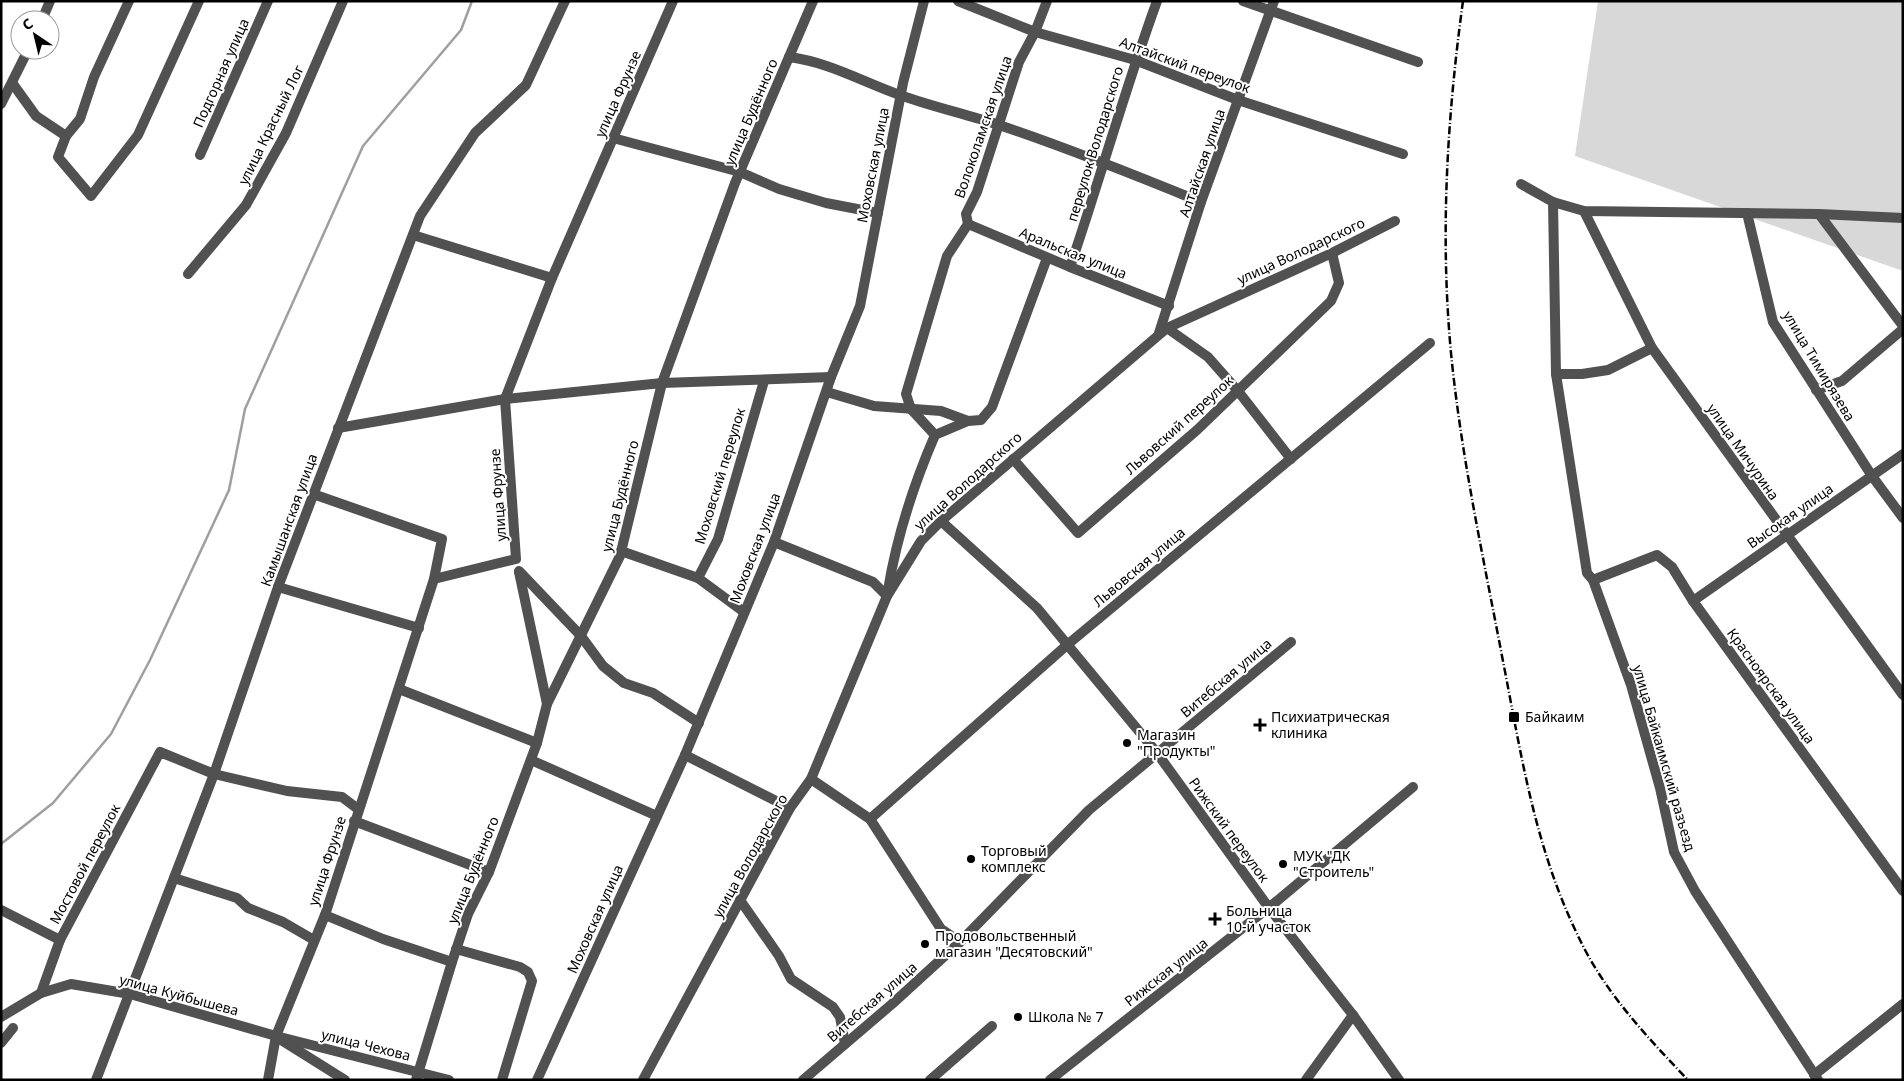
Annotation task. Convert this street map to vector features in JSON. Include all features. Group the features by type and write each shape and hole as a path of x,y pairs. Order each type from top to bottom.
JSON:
{"street":[{"path":"129,1 94,76 80,119 66,136 58,157 91,196 138,135 200,1"},
{"name":"Подгорная улица","path":"200,155 268,1"},
{"name":"улица Красный Лог","path":"188,274 246,205 286,133 343,1"},
{"name":"Камышанская улица","path":"96,1080 214,774 278,586 420,216 475,133 526,85 565,1"},
{"name":"улица Фрунзе","path":"268,1080 276,1036 325,915 434,579 516,559 505,399 552,278 673,1"},
{"name":"улица Будённого","path":"417,1076 468,914 489,872 537,743 547,704 621,551 662,383 740,172 813,1"},
{"name":"Моховская улица","path":"537,1080 685,755 774,542 831,377 860,306 901,95 924,1"},
{"name":"Алтайский переулок","path":"958,1 1035,32 1135,60 1238,100 1403,154"},
{"name":"Волоколамская улица","path":"911,409 906,394 947,256 968,224 966,214 978,192 1019,62 1035,32 1047,1"},
{"name":"переулок Володарского","path":"1070,267 1106,163 1135,60 1157,1"},
{"path":"1243,1 1270,12 1418,62"},
{"name":"Алтайская улица","path":"1158,334 1169,306 1202,202 1274,1"},
{"path":"790,57 805,59 839,69 901,95 998,125 1106,163 1202,202"},
{"path":"1,104 13,84 24,60"},
{"path":"13,84 36,116 66,136"},
{"path":"613,138 740,172 779,189 826,203 878,213"},
{"path":"1521,184 1553,202 1584,211 1819,214 1903,218"},
{"name":"улица Байкаимский разъезд","path":"1553,202 1556,374 1587,573 1593,580 1631,684 1660,788 1674,852 1696,892 1816,1077"},
{"name":"улица Мичурина","path":"1584,211 1652,348 1785,535 1903,695"},
{"name":"улица Тимирязева","path":"1747,213 1773,322 1872,476 1903,518"},
{"path":"1816,390 1842,381 1903,327 1819,214"},
{"name":"улица Володарского","path":"643,1080 790,808 811,779 887,596 921,541 941,521 1158,334 1167,328 1332,253 1395,221"},
{"name":"Аральская улица","path":"968,224 1047,258 1169,306"},
{"path":"413,235 552,278"},
{"name":"Львовский переулок","path":"1013,459 1078,533 1238,391 1331,302 1339,283 1332,253"},
{"path":"887,596 895,546 914,484 935,435 968,421 980,420 992,407 1047,258"},
{"path":"1167,328 1208,357 1238,391 1291,459"},
{"name":"Львовская улица","path":"870,819 1067,645 1430,343"},
{"path":"1556,374 1582,374 1608,370 1652,348"},
{"path":"338,428 505,399 662,383 764,381 831,377"},
{"name":"Моховский переулок","path":"698,578 718,540 764,381"},
{"path":"827,392 874,406 942,411 968,421"},
{"path":"911,409 935,435"},
{"name":"Высокая улица","path":"1693,601 1903,454"},
{"path":"313,494 442,539 434,579"},
{"name":"Рижский переулок","path":"941,521 1037,608 1157,753 1269,908 1353,1014 1399,1080"},
{"path":"774,542 873,582 887,596"},
{"path":"621,551 698,578 744,612"},
{"name":"Красноярская улица","path":"1593,580 1657,555 1672,567 1693,601 1903,891"},
{"path":"516,559 547,704"},
{"path":"518,572 581,636 604,666 624,683 653,693 698,722"},
{"path":"278,586 419,628"},
{"name":"Витебская улица","path":"803,1080 960,942 1089,810 1291,642"},
{"path":"399,688 537,743"},
{"name":"Мостовой переулок","path":"41,993 60,940 160,752 214,774"},
{"path":"685,755 790,808"},
{"path":"530,760 657,816"},
{"path":"214,774 287,791 342,798 358,809"},
{"path":"811,779 870,819 942,929 960,942"},
{"name":"Рижская улица","path":"1050,1080 1269,908 1413,787"},
{"path":"354,821 489,872"},
{"path":"174,878 237,898 248,908 283,922 314,940"},
{"path":"740,900 779,956 791,979 833,1007 840,1017 845,1044"},
{"path":"1,910 60,940"},
{"path":"325,915 383,939 452,962"},
{"path":"456,949 520,967 528,972 532,981 502,1080"},
{"name":"улица Куйбышева","path":"1,1017 41,993 71,984 130,994 276,1036 345,1080"},
{"path":"1816,1077 1903,1004"},
{"path":"1306,1080 1353,1014"},
{"path":"930,1080 992,1026"},
{"path":"1,1043 13,1028"},
{"name":"улица Чехова","path":"276,1036 417,1076 449,1080"}],"shaded area":[{"path":"1598,1 1903,1 1903,271 1575,156"}],"waterway":[{"path":"1,844 53,803 111,734 150,660 229,490 245,409 363,146 461,30 472,1"}],"railway":[{"path":"1463,1 1457,45 1447,177 1446,265 1451,353 1473,505 1524,768 1532,804 1553,875 1583,946 1593,965 1617,1000 1644,1033 1688,1080"}],"place":[{"name":"Байкаим","path":"1514,717"},
{"name":"Психиатрическая клиника","path":"1260,725"},
{"name":"Магазин \"Продукты\"","path":"1127,743"},
{"name":"Торговый комплекс","path":"971,859"},
{"name":"МУК \"ДК \"Строитель\"","path":"1283,864"},
{"name":"Больница 10-й участок","path":"1215,919"},
{"name":"Продовольственный магазин \"Деcятовский\"","path":"925,944"},
{"name":"Школа № 7","path":"1018,1017"}]}
